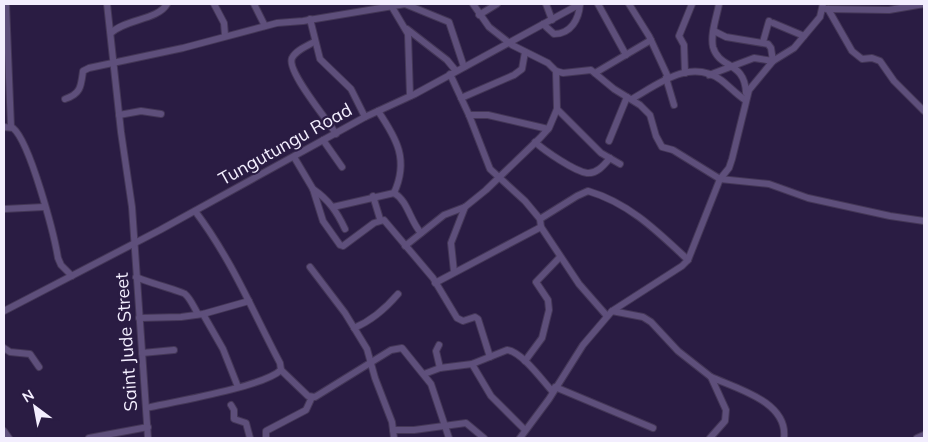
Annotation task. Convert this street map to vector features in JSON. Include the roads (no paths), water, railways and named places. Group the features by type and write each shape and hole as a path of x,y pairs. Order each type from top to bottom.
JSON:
{"street":[{"path":"6,4 7,127 21,138 44,207 58,258 72,276"},
{"name":"Saint Jude Street","path":"108,4 134,244 148,438"},
{"path":"111,33 124,24 160,12 167,4"},
{"path":"214,4 224,23 225,36"},
{"path":"254,4 265,26"},
{"path":"473,4 479,15 497,35 548,63 556,71 564,73 587,69 595,73 650,115 656,136 662,147 673,150 720,179 769,184 808,198 924,222"},
{"path":"479,15 497,4"},
{"path":"546,4 552,20"},
{"path":"543,24 554,34 568,29 576,21 580,4"},
{"name":"Tungutungu Road","path":"4,311 134,244 365,117 410,96 552,20 567,7 580,4"},
{"path":"598,4 626,55"},
{"path":"629,4 651,40 667,78 674,105"},
{"path":"684,73 684,45 679,36 692,4"},
{"path":"520,438 524,429 535,419 583,345 610,313 682,266 688,260 720,179 729,168 746,97 746,80 714,50 714,31 720,4"},
{"path":"825,7 888,10 924,4"},
{"path":"393,5 407,29 448,60 461,98 490,169 525,200 540,219 541,227 560,257 610,313 644,317 678,351 711,377 762,401 778,413 786,427 784,438"},
{"path":"65,99 72,97 80,90 83,71 265,26 393,5 411,5 427,15 448,22 464,67"},
{"path":"746,97 773,61 794,48 820,17 825,7"},
{"path":"825,7 852,51 862,59 872,58 880,62 894,81 924,111"},
{"path":"310,19 314,42 320,58 351,88 365,117"},
{"path":"763,42 771,22 804,36"},
{"path":"407,29 410,96"},
{"path":"714,31 726,37 763,42 771,48 773,61"},
{"path":"595,73 651,40"},
{"path":"314,42 296,52 291,62 292,69 302,86 321,109 336,134"},
{"path":"461,98 522,69 525,52"},
{"path":"709,75 754,58 773,61"},
{"path":"405,246 444,216 465,207 499,178 548,129 557,109 556,71"},
{"path":"609,140 629,98 667,78 692,72 709,75 746,97"},
{"path":"557,109 584,137 620,164"},
{"path":"119,115 141,111 161,114"},
{"path":"378,111 392,131 401,156 402,168 394,193"},
{"path":"469,115 488,115 548,129"},
{"path":"323,140 342,167"},
{"path":"535,142 551,155 587,173 596,172 610,158"},
{"path":"294,157 312,189 323,221 340,245 343,246 380,219"},
{"path":"312,189 325,198 333,207 345,229"},
{"path":"540,219 577,196 588,192 622,204 652,227 688,260"},
{"path":"333,207 373,196 394,193"},
{"path":"394,193 405,204 411,221 421,233"},
{"path":"373,196 380,219 384,220 435,282 457,318 463,321 476,317 478,319 490,357"},
{"path":"4,209 44,207"},
{"path":"454,272 451,243 465,207"},
{"path":"195,211 224,251 280,363 281,370 312,398"},
{"path":"435,282 541,227"},
{"path":"525,361 542,338 549,310 548,300 536,282 560,257"},
{"path":"310,267 354,328 371,362 394,430 394,438"},
{"path":"136,277 168,290 181,291 189,299 224,349 238,387"},
{"path":"354,328 367,322 398,294"},
{"path":"140,318 200,314 249,301"},
{"path":"438,345 436,351 440,368"},
{"path":"266,438 266,431 306,410 312,398 325,392 371,362 400,347 424,374 434,390 449,438"},
{"path":"4,348 10,352 30,354 39,367"},
{"path":"142,353 174,350"},
{"path":"424,374 440,368 472,364 507,350 512,351 554,389 653,428"},
{"path":"472,364 491,396 524,429"},
{"path":"146,408 238,387 281,370"},
{"path":"710,438 726,421 726,410 711,377"},
{"path":"231,405 234,410 234,420 246,423 250,438"},
{"path":"394,430 414,430 445,425 468,424 484,438"},
{"path":"89,438 148,427"},
{"path":"4,431 8,438"},
{"path":"917,438 924,435"}]}
